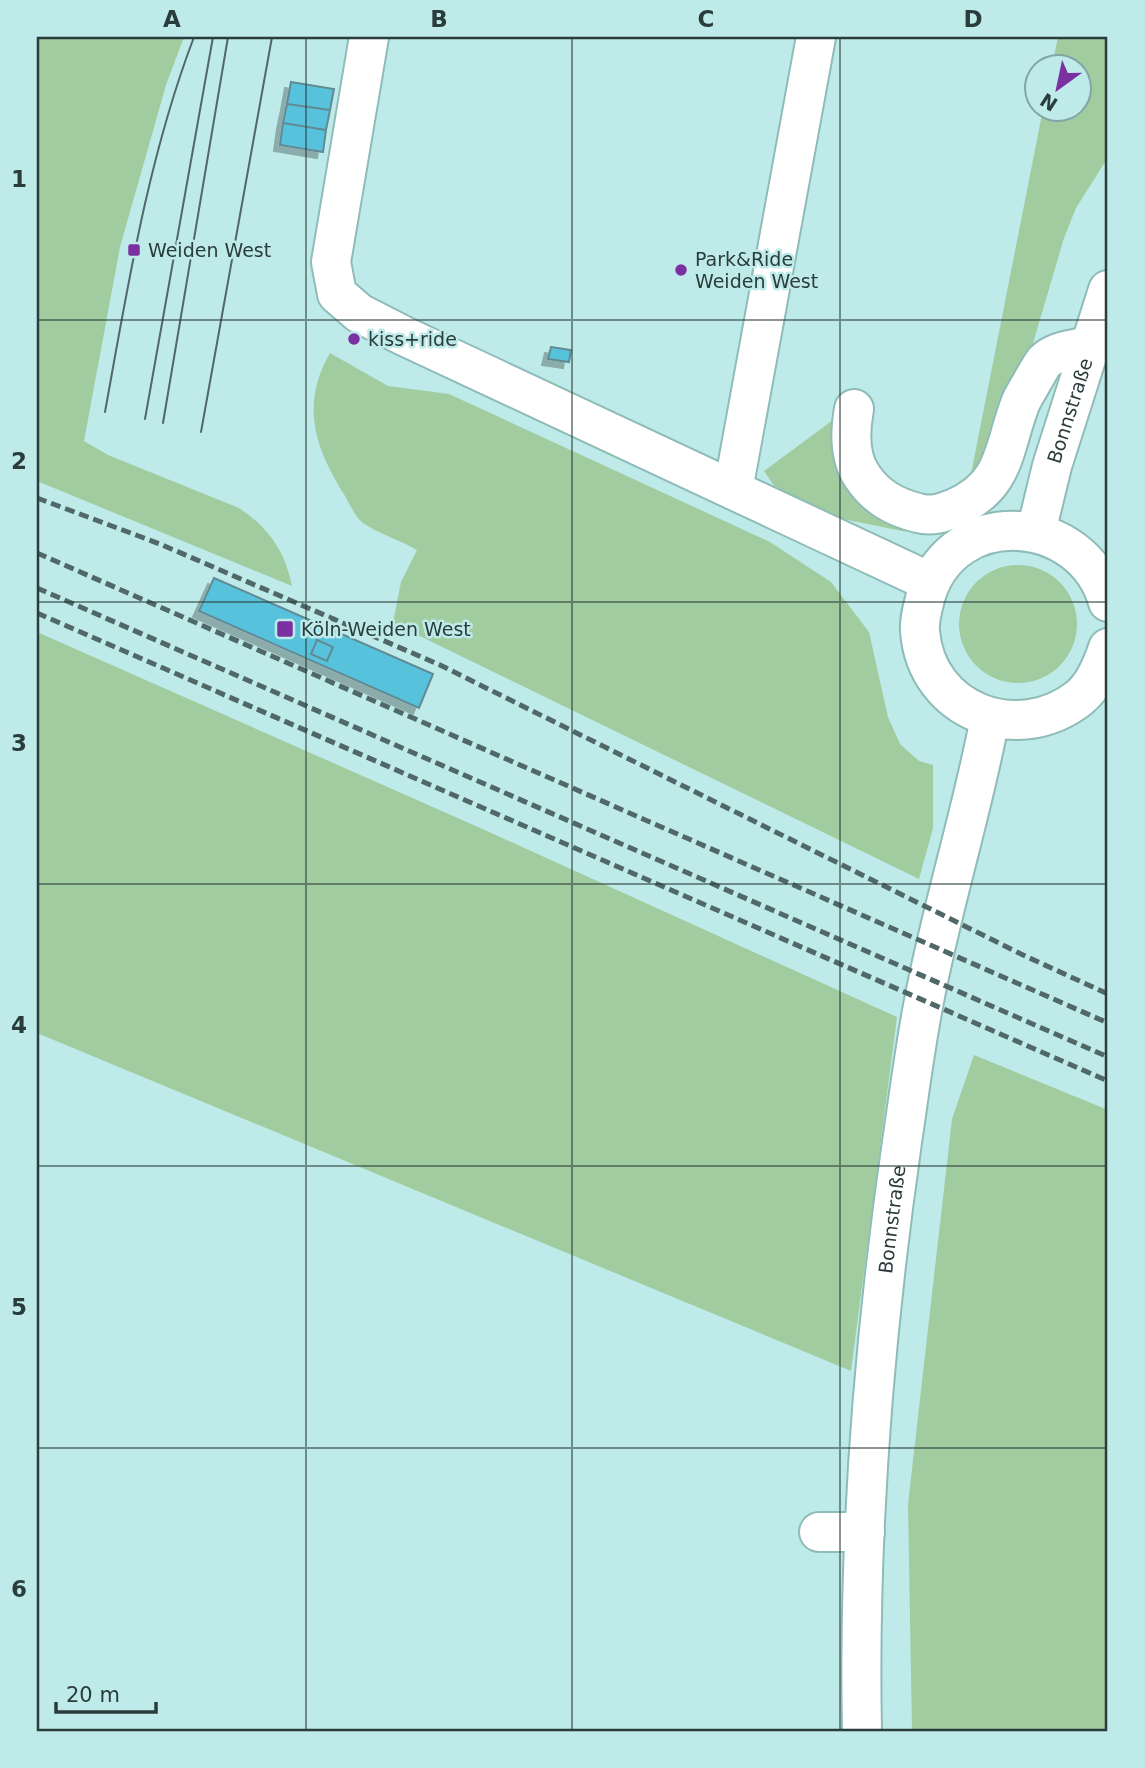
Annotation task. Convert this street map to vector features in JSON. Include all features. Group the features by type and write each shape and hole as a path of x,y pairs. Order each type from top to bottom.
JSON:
{"main road":[{"path":"369,37 331,262 337,294 359,313 404,336 930,582"},
{"path":"733,490 816,37"},
{"name":"Bonnstraße","path":"1036,532 1052,466 1108,290"},
{"path":"854,409 851,428 856,468 868,485 884,500 902,509 923,514 939,514 971,500 989,486 1002,465 1021,402 1042,365 1054,354 1089,346"},
{"path":"1106,665 1081,697 1054,714 1023,721 990,718 959,703 946,692 928,663 920,630 921,614 930,582 949,557 974,539 1003,530 1036,532 1056,538 1074,550 1093,568 1105,589 1108,602"},
{"name":"Bonnstraße","path":"862,1731 865,1532 873,1387 893,1203 920,1020 990,718"},
{"path":"819,1532 865,1532"}],"green space":[{"path":"37,37 184,37 166,85 120,247 84,441 108,455 239,508 274,541 285,562 292,586 37,481"},
{"path":"1058,37 1108,37 1107,159 1076,208 1064,238 1031,350 997,444 966,489 1040,122 1092,122 1092,52 1055,52"},
{"path":"330,353 388,386 449,394 770,542 831,582 869,632 888,717 900,744 919,761 933,765 933,828 919,879 393,623 401,582 417,550 363,523 326,461 315,426 314,408 315,391"},
{"path":"833,420 881,517 907,532 838,518 779,493 764,471"},
{"path":"1018,565 1041,569 1060,582 1073,601 1077,624 1073,647 1060,666 1041,679 1018,683 995,679 976,666 963,647 959,624 963,601 976,582 995,569"},
{"path":"37,632 478,827 897,1017 851,1371 37,1033"},
{"path":"974,1055 1108,1110 1108,1731 912,1731 908,1504 952,1119"}],"building":[{"path":"291,82 334,89 330,110 287,104"},
{"path":"287,104 330,110 326,130 283,123"},
{"path":"283,123 326,130 323,152 280,145"},
{"path":"551,347 571,350 569,362 548,359"},
{"path":"214,578 433,674 419,708 199,611"},
{"path":"317,640 333,647 327,661 311,654"}],"tram line":[{"path":"105,412 131,269 152,175 194,37"},
{"path":"145,419 213,37"},
{"path":"163,423 228,37"},
{"path":"201,432 272,37"}],"railway":[{"path":"37,498 160,544 440,665 1023,955 1108,994"},
{"path":"37,553 1108,1023"},
{"path":"37,588 1108,1057"},
{"path":"37,613 1108,1081"}],"place":[{"name":"Weiden West","path":"134,250"},
{"name":"Park&Ride Weiden West","path":"681,270"},
{"name":"kiss+ride","path":"354,339"},
{"name":"Köln-Weiden West","path":"285,629"}]}
